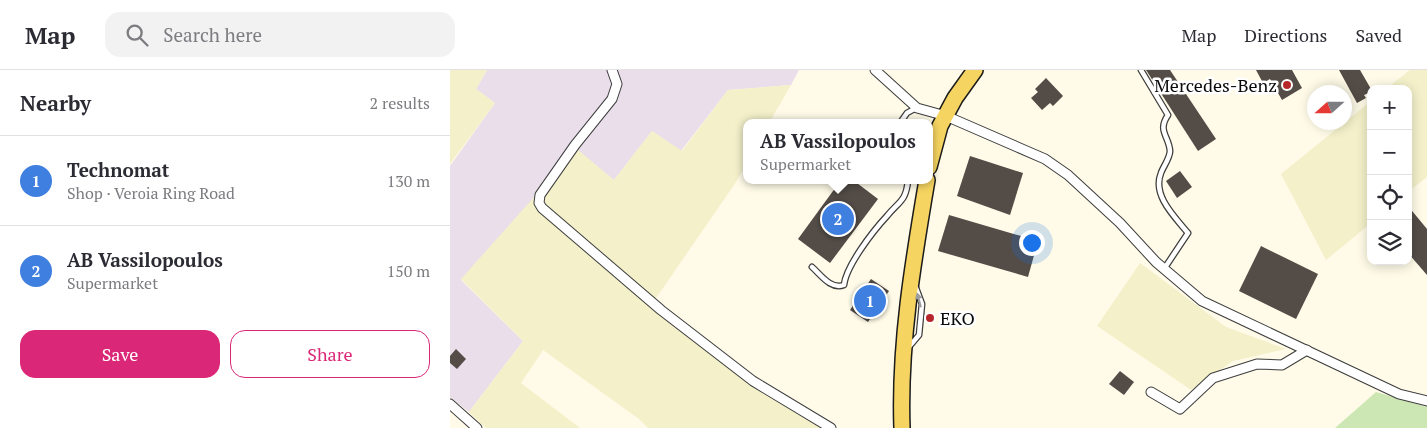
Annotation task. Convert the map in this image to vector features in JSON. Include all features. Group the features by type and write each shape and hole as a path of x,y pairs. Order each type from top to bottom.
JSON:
{"main road":[{"path":"933,152 940,126 965,83 975,70"},
{"path":"902,428 901,392 911,278 926,184"}],"street":[{"path":"612,70 617,84 612,99 540,195 539,203 542,208 661,310 753,381 831,428"},
{"path":"875,70 917,108 946,116 1045,159 1068,175 1120,223 1164,269 1202,301 1399,394 1427,401"},
{"path":"1151,392 1180,409 1213,378 1257,364 1282,365 1307,350"},
{"path":"450,404 477,428"}],"lane":[{"path":"1140,70 1168,115 1164,120 1163,130 1170,152 1158,184 1160,195 1188,233 1164,269"},
{"path":"903,119 907,114 917,108"},
{"path":"812,267 832,285 844,286 849,268 878,225 902,201 907,192 908,184"}],"shaded area":[{"path":"450,70 487,70 476,89 495,103 450,164"},
{"path":"487,70 799,70 791,85 728,90 681,151 652,131 614,180 577,150 461,280 523,341 469,412 450,397 450,166 495,103 476,89"},
{"path":"1410,70 1427,70 1427,177 1412,189 1412,85 1391,85"},
{"path":"791,85 771,119 743,119 743,170 652,304 697,344 755,388 821,428 648,428 639,419 543,350 521,383 580,428 486,428 469,412 523,341 461,279 577,149 614,180 652,131 682,151 728,90"},
{"path":"1367,104 1367,226 1326,260 1281,174 1335,130 1352,130 1352,116"},
{"path":"1140,263 1226,327 1286,349 1233,361 1191,390 1097,326"}],"green space":[{"path":"1376,392 1427,407 1427,428 1335,428"}],"building":[{"path":"1146,70 1170,70 1216,139 1198,151"},
{"name":"Mercedes-Benz","path":"1256,70 1292,70 1302,88 1282,100 1270,79 1263,83"},
{"path":"1339,70 1360,70 1369,85 1367,85 1367,94 1364,95 1366,98 1357,103 1352,94 1352,85 1347,85"},
{"path":"1046,78 1063,96 1053,106 1050,103 1042,110 1031,98 1038,92 1035,89"},
{"path":"970,156 1023,173 1010,215 957,196"},
{"path":"1180,171 1192,187 1177,198 1166,181"},
{"path":"838,184 858,184 878,199 830,263 798,239"},
{"path":"1412,211 1427,229 1427,275 1412,258"},
{"path":"949,215 1038,241 1028,277 938,251"},
{"path":"1261,246 1318,274 1296,319 1239,291"},
{"path":"871,279 889,291 868,322 850,310"},
{"path":"456,349 466,359 457,369 450,363 450,356"},
{"path":"1120,371 1134,382 1124,395 1109,384"}],"place":[{"name":"Mercedes-Benz","path":"1287,85"},
{"name":"AB Vassilopoulos","path":"838,219"},
{"name":"Technomat","path":"870,301"},
{"name":"EKO","path":"930,318"}]}
